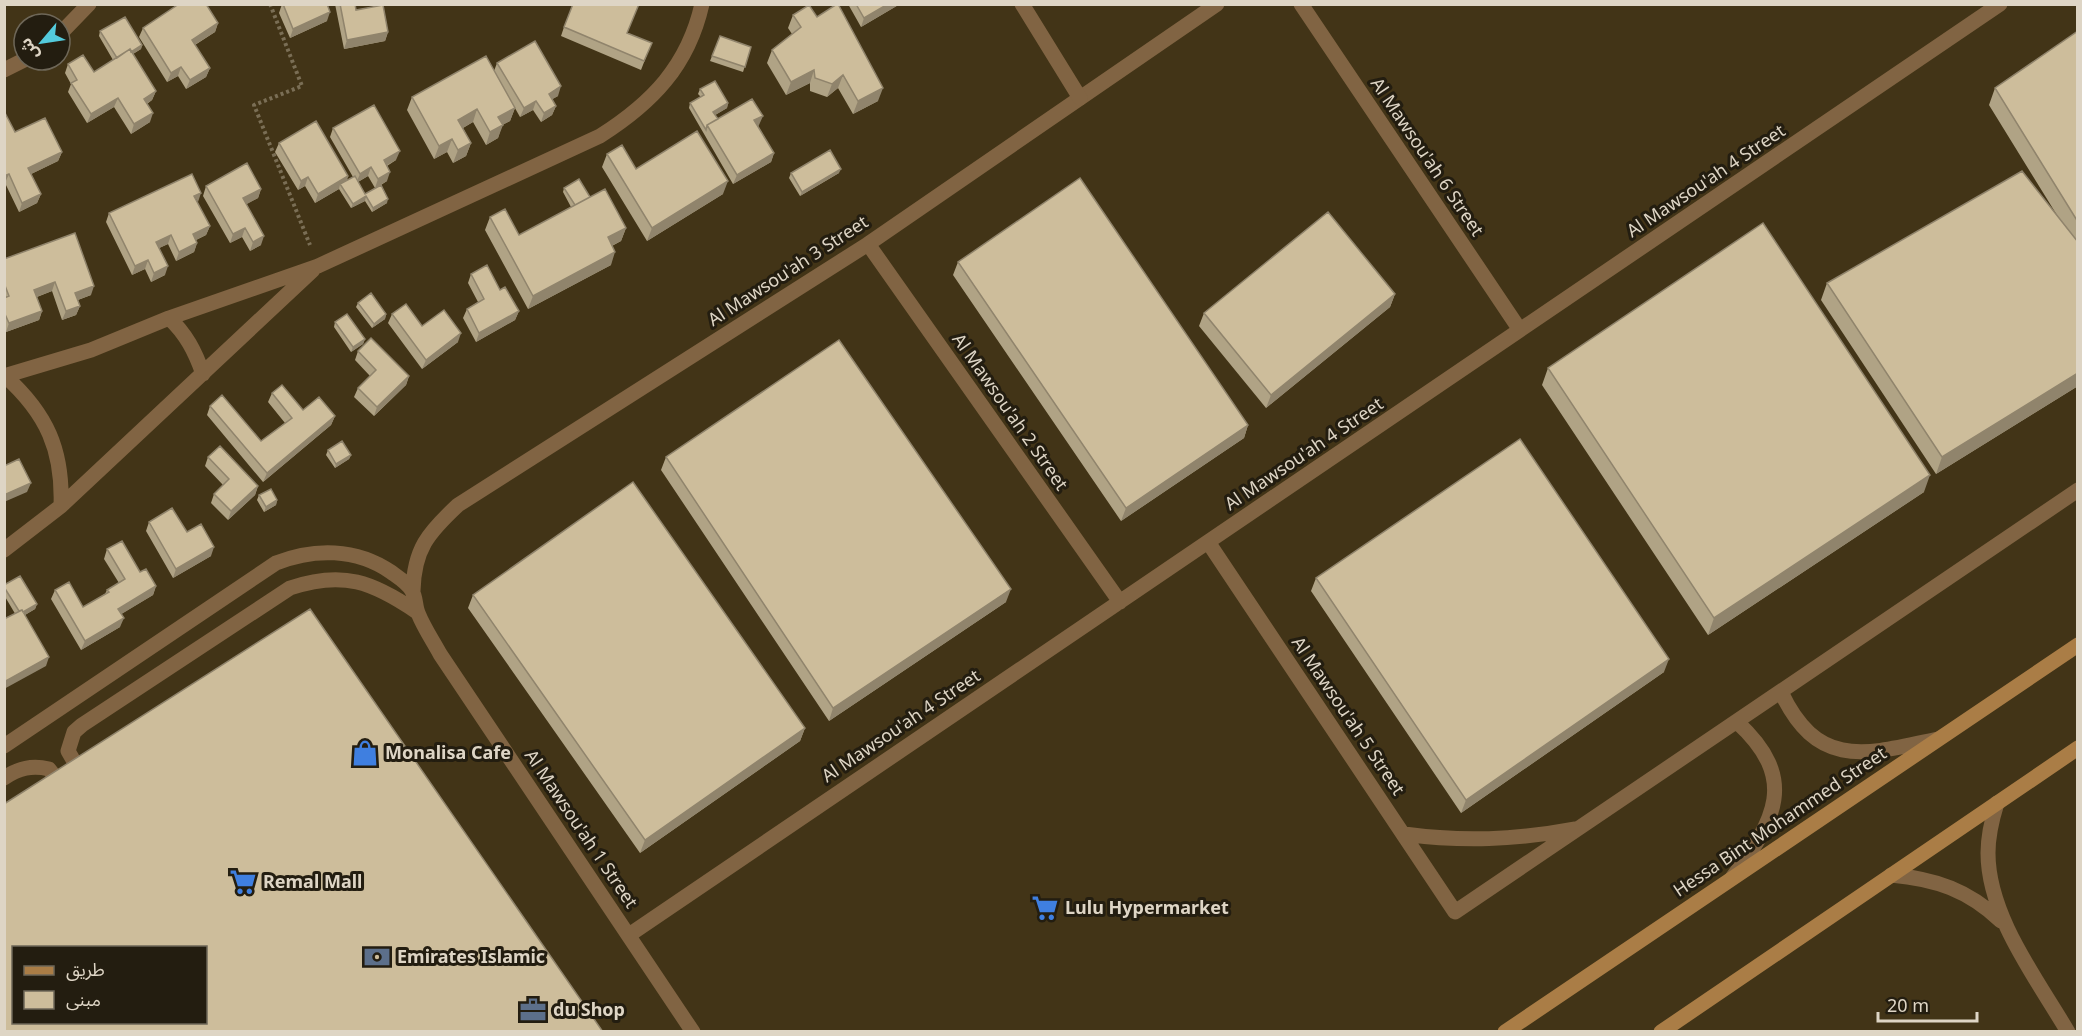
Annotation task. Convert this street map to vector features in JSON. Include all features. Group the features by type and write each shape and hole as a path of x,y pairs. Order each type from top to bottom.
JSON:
{"main road":[{"name":"Hessa Bint Mohammed Street","path":"1505,1032 2078,645"},
{"path":"1661,1032 2078,748"}],"street":[{"path":"61,506 62,480 49,430 37,410 5,376 91,350 169,318 318,266 600,136 640,108 673,71 686,52 696,30 702,4"},
{"path":"1022,4 1080,98"},
{"name":"Al Mawsou'ah 3 Street","path":"413,591 414,571 419,552 429,534 458,505 868,244 1217,4"},
{"name":"Al Mawsou'ah 6 Street","path":"1301,4 1520,330"},
{"name":"Al Mawsou'ah 4 Street","path":"629,935 2000,4"},
{"path":"72,22 89,6"},
{"name":"Al Mawsou'ah 2 Street","path":"868,244 1120,602"},
{"path":"4,550 61,506 318,266"},
{"path":"169,318 190,342 203,374"},
{"path":"1404,834 1448,840 1492,840 1536,836 1579,827 2078,490"},
{"name":"Al Mawsou'ah 5 Street","path":"1208,542 1455,912 1579,827"},
{"path":"4,746 262,571 292,557 324,552 357,556 388,570 413,591"},
{"path":"79,770 68,751 75,732 82,725 290,588 328,579 348,579 388,593 417,612"},
{"name":"Al Mawsou'ah 1 Street","path":"413,591 417,612 440,654 693,1032"},
{"path":"1781,692 1789,709 1813,736 1846,752 1867,753 1941,738"},
{"path":"1731,878 1758,841 1774,807 1771,769 1763,751 1752,736 1737,722"},
{"path":"4,778 22,768 38,766 49,769 59,782"},
{"path":"1997,803 1990,827 1988,852 1995,902 2005,925 2068,1031 2078,1025"},
{"path":"1891,875 1933,881 1953,888 1989,910 2005,925"}],"path":[{"path":"270,4 302,86 254,105 318,266"}],"building":[{"path":"179,4 206,4 218,23 192,40 210,68 190,80 181,67 171,73 143,28"},
{"path":"283,4 327,4 330,12 293,29"},
{"path":"340,4 355,4 356,10 383,5 388,32 347,40"},
{"path":"573,4 639,4 627,33 652,43 644,61 564,27"},
{"path":"837,4 883,88 858,101 843,75 832,84 815,78 814,70 791,82 772,50 801,27 793,15 809,5 817,17"},
{"path":"856,4 888,4 864,18"},
{"path":"125,17 142,45 131,52 130,49 117,58 100,31"},
{"path":"2078,31 2078,222 1995,88"},
{"path":"720,36 751,47 745,67 712,56"},
{"path":"535,41 561,86 549,94 556,106 544,113 536,101 524,108 497,63"},
{"path":"130,49 156,91 144,99 153,113 134,124 118,98 91,114 71,83 77,80 72,71 72,62 83,55 94,72"},
{"path":"486,56 515,108 498,117 503,125 490,132 477,109 458,120 471,143 458,150 452,139 439,146 412,97"},
{"path":"715,81 728,103 713,112 718,119 707,125 706,130 690,103 704,95 700,89"},
{"path":"752,99 763,116 754,120 774,153 737,175 707,125"},
{"path":"374,105 400,151 384,160 390,172 378,179 371,167 360,174 333,128"},
{"path":"4,111 15,132 45,118 62,152 28,168 41,194 22,203 9,174 4,176"},
{"path":"316,121 348,176 318,194 308,177 301,181 279,143"},
{"path":"697,131 728,181 652,228 607,154 622,145 636,169"},
{"path":"830,150 841,169 802,192 791,173"},
{"path":"247,163 261,189 243,198 264,236 253,242 245,228 233,234 206,186"},
{"path":"2022,171 2078,242 2078,373 1942,457 1827,283"},
{"path":"192,174 201,193 194,196 210,226 193,234 197,243 179,252 171,235 156,242 168,266 154,273 148,260 135,266 109,213"},
{"path":"355,176 365,194 381,185 388,199 373,208 366,196 353,204 340,184"},
{"path":"1080,178 1248,425 1126,508 958,262"},
{"path":"579,179 590,197 575,205 564,188"},
{"path":"605,189 626,228 608,237 615,252 533,296 490,217 505,209 519,235"},
{"path":"1328,212 1395,294 1271,395 1204,313"},
{"path":"1763,223 1930,475 1714,618 1548,368"},
{"path":"75,233 94,286 75,293 80,306 66,311 55,282 34,290 42,311 9,323 4,312 4,298 9,296 4,283 4,259"},
{"path":"487,265 500,290 505,287 519,311 479,333 467,309 484,299 471,274"},
{"path":"371,293 386,314 374,324 358,303"},
{"path":"406,304 422,326 444,310 461,333 426,360 392,314"},
{"path":"347,314 365,339 353,347 335,322"},
{"path":"371,338 409,376 377,407 358,388 376,370 358,351"},
{"path":"839,340 1011,589 833,708 666,457"},
{"path":"282,385 303,410 319,397 335,416 267,473 210,406 222,395 261,441 292,418 272,393"},
{"path":"1520,439 1669,659 1466,800 1316,578"},
{"path":"342,441 351,455 336,464 328,450"},
{"path":"220,446 258,486 231,511 214,494 229,479 208,457"},
{"path":"19,459 31,483 4,495 4,466"},
{"path":"633,482 805,728 645,840 473,595"},
{"path":"271,489 277,500 266,507 259,495"},
{"path":"172,508 187,532 201,524 214,547 176,569 149,522"},
{"path":"122,541 140,572 146,569 156,586 118,609 124,618 85,641 55,590 69,582 83,607 109,592 107,590 125,579 107,549"},
{"path":"20,576 37,604 23,612 19,611 4,587"},
{"name":"Remal Mall","path":"310,609 603,1032 4,1032 4,804"},
{"path":"22,610 49,657 4,682 4,619"}],"place":[{"name":"Monalisa Cafe","path":"365,753"},
{"name":"Remal Mall","path":"243,882"},
{"name":"Lulu Hypermarket","path":"1045,908"},
{"name":"Emirates Islamic","path":"377,957"},
{"name":"du Shop","path":"533,1010"}]}
